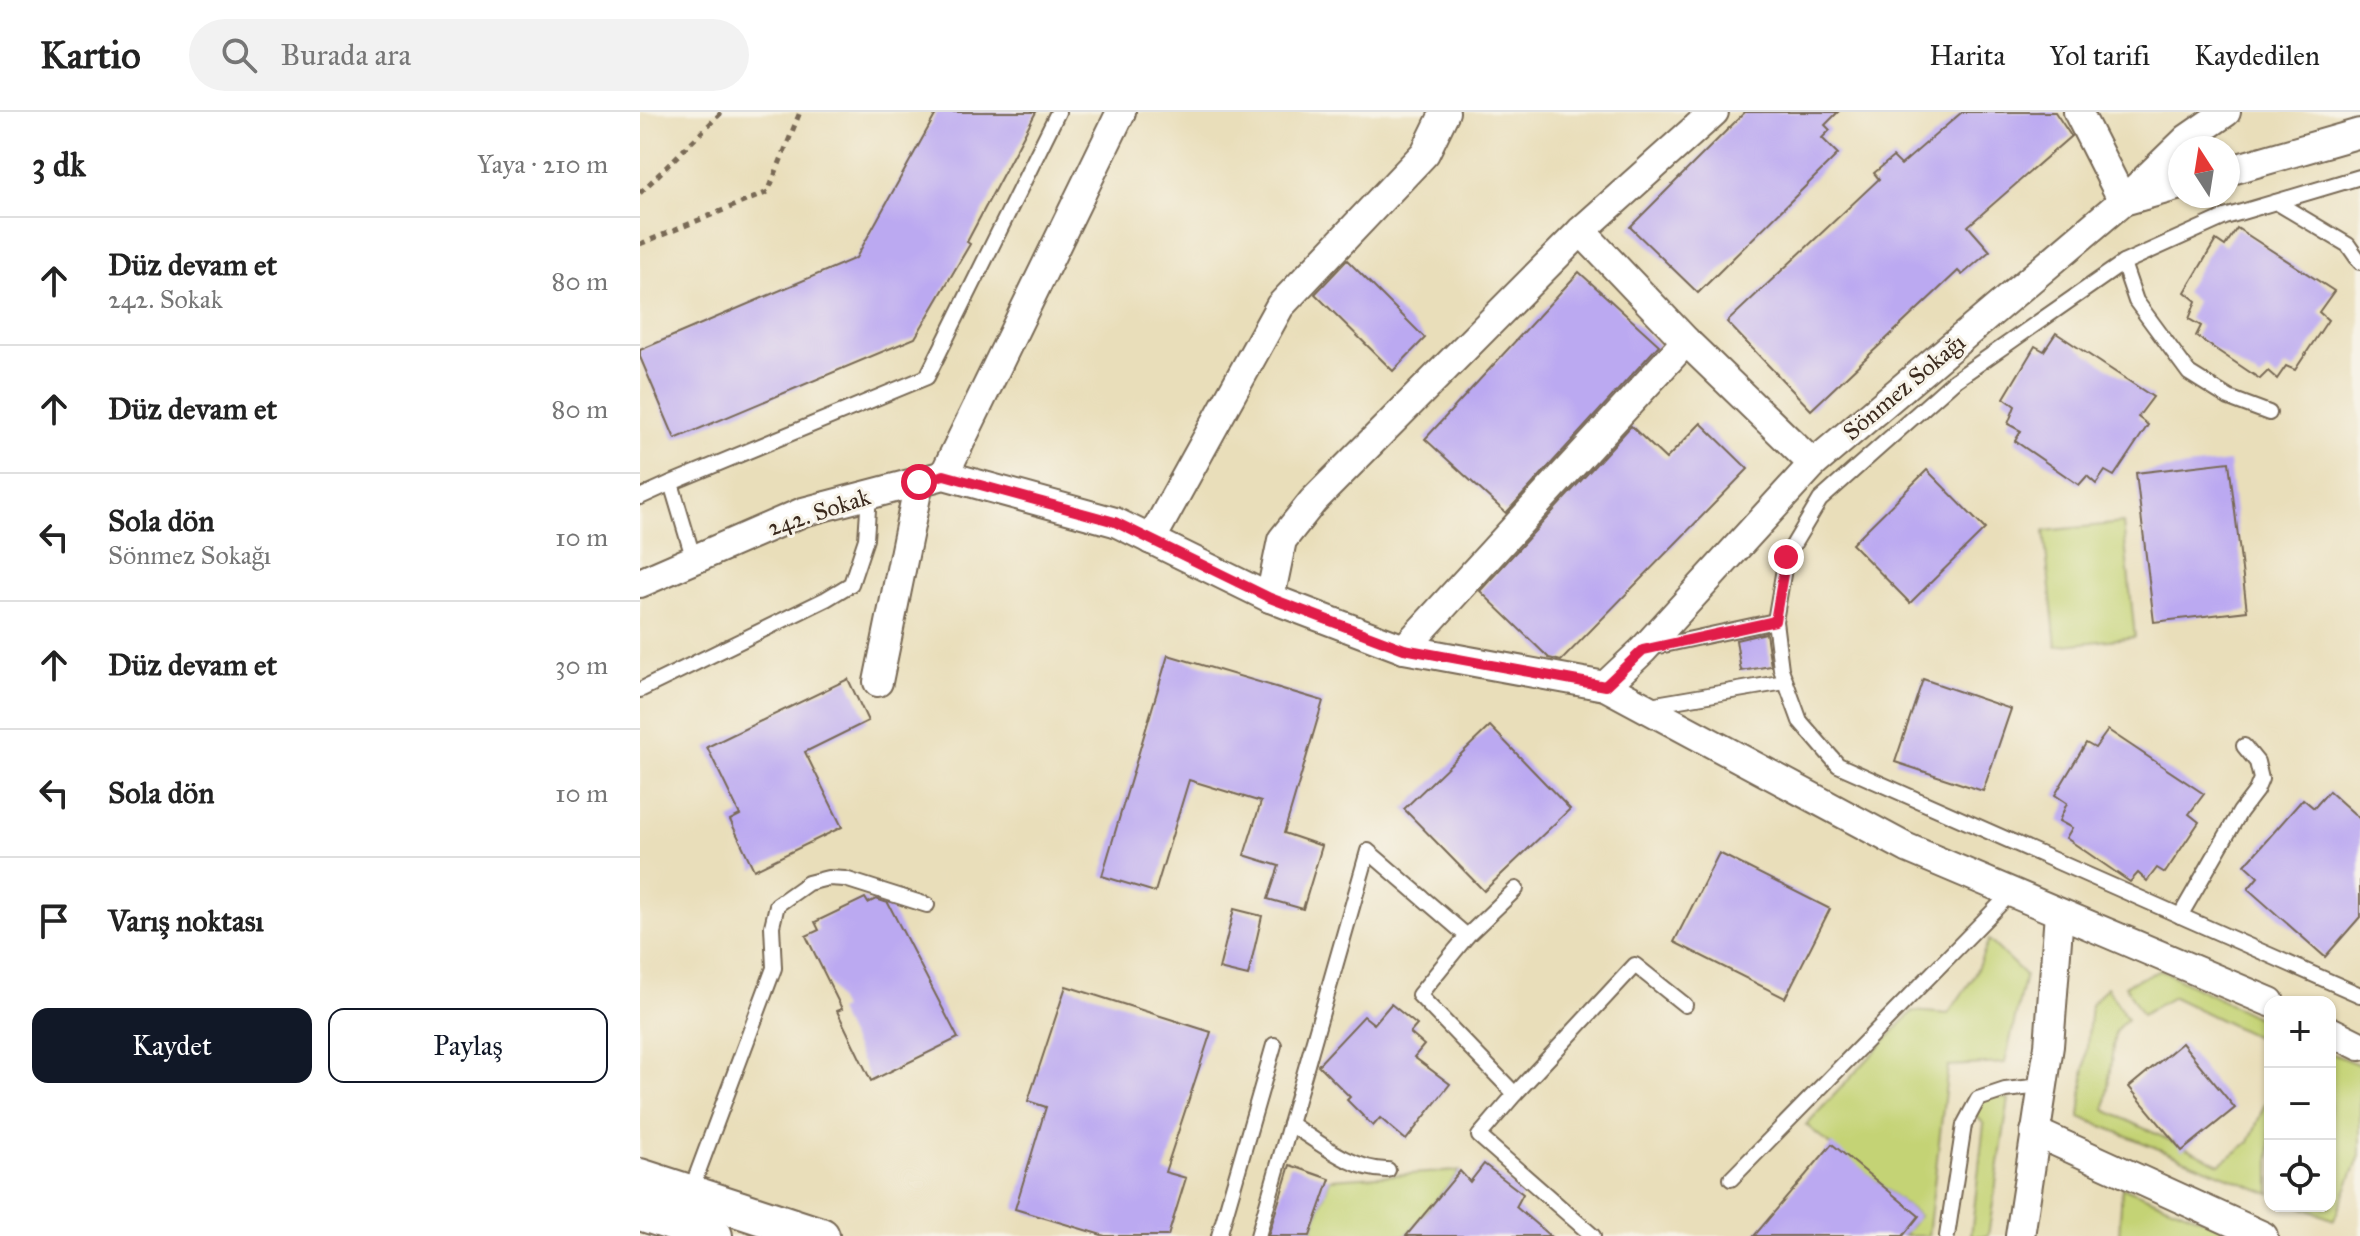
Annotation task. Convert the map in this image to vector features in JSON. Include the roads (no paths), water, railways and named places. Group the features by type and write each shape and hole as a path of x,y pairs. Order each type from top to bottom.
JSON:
{"street":[{"path":"878,682 931,478 1121,112"},
{"path":"1151,540 1280,306 1425,153 1445,112"},
{"path":"1270,598 1282,540 1313,501 1581,231 1714,112"},
{"path":"2078,112 2123,201 2168,188"},
{"name":"Sönmez Sokağı","path":"1605,686 1643,650 1813,464 2123,201 2187,139 2226,112"},
{"path":"2240,167 2350,127"},
{"path":"1581,231 1686,341 1813,464"},
{"path":"1404,649 1686,341"},
{"name":"242. Sokak","path":"640,583 803,512 931,478 1115,522 1270,598 1404,649 1605,686 1907,848 2264,999"},
{"path":"2020,1236 2049,1046 2059,913"},
{"path":"2336,1034 2360,1046"},
{"path":"2035,1132 2263,1236"},
{"path":"640,1177 821,1236"},
{"path":"640,1212 714,1236"}],"lane":[{"path":"640,497 927,377 1058,112"},
{"path":"2359,993 1838,765 1800,721 1781,669 1775,621 1786,557 1820,500 1954,381 2123,263 2225,217 2360,177"},
{"path":"2276,202 2348,245 2360,262"},
{"path":"2123,263 2136,301 2189,373 2229,398 2269,413"},
{"path":"671,483 694,560"},
{"path":"640,690 851,584 866,539 869,495"},
{"path":"1643,650 1775,621"},
{"path":"1645,706 1785,682"},
{"path":"2180,916 2261,779 2257,762 2244,746"},
{"path":"1258,1236 1368,851 1467,936"},
{"path":"689,1193 774,968 772,926 777,905 808,883 828,878 845,879 927,905"},
{"path":"1515,1094 1419,995 1467,936 1516,889"},
{"path":"1731,1179 2011,893"},
{"path":"1593,1236 1479,1136 1635,965 1685,1005"},
{"path":"1219,1236 1274,1045"},
{"path":"1947,1236 1964,1125 1978,1099 2005,1090 2042,1086"},
{"path":"1290,1124 1351,1161 1377,1170 1388,1170"}]}
